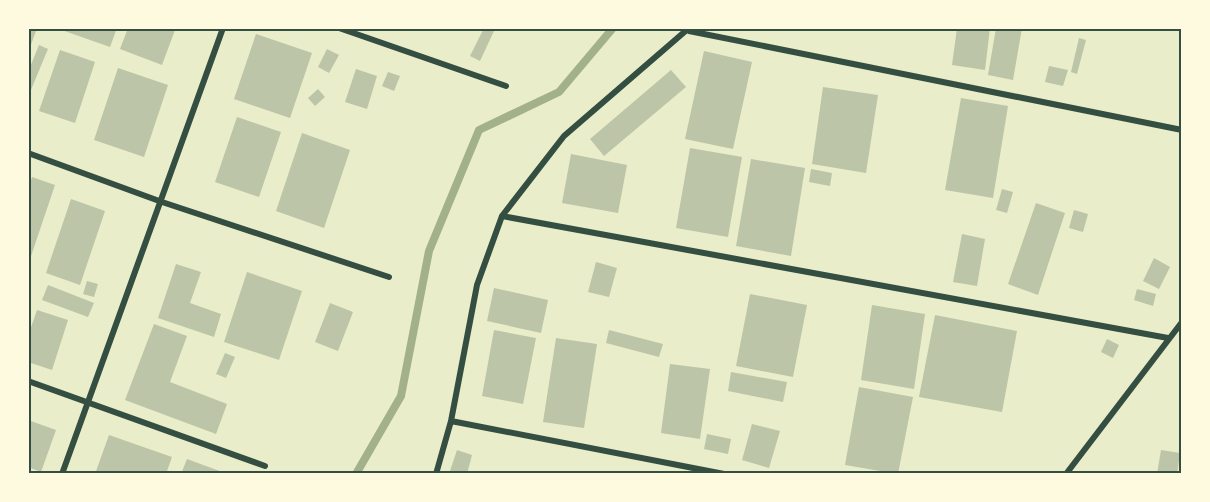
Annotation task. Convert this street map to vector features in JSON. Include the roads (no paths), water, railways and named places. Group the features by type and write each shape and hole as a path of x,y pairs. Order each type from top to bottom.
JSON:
{"street":[{"path":"62,474 223,28"},
{"path":"339,28 506,86"},
{"path":"436,474 451,421 477,285 502,216 564,136 689,30 1182,130"},
{"path":"28,153 162,202 389,278"},
{"path":"502,216 1168,339"},
{"path":"1066,474 1182,322"},
{"path":"28,381 265,466"},
{"path":"451,421 724,474"}],"waterway":[{"path":"356,474 401,396 429,251 479,130 559,92 613,28"}]}
